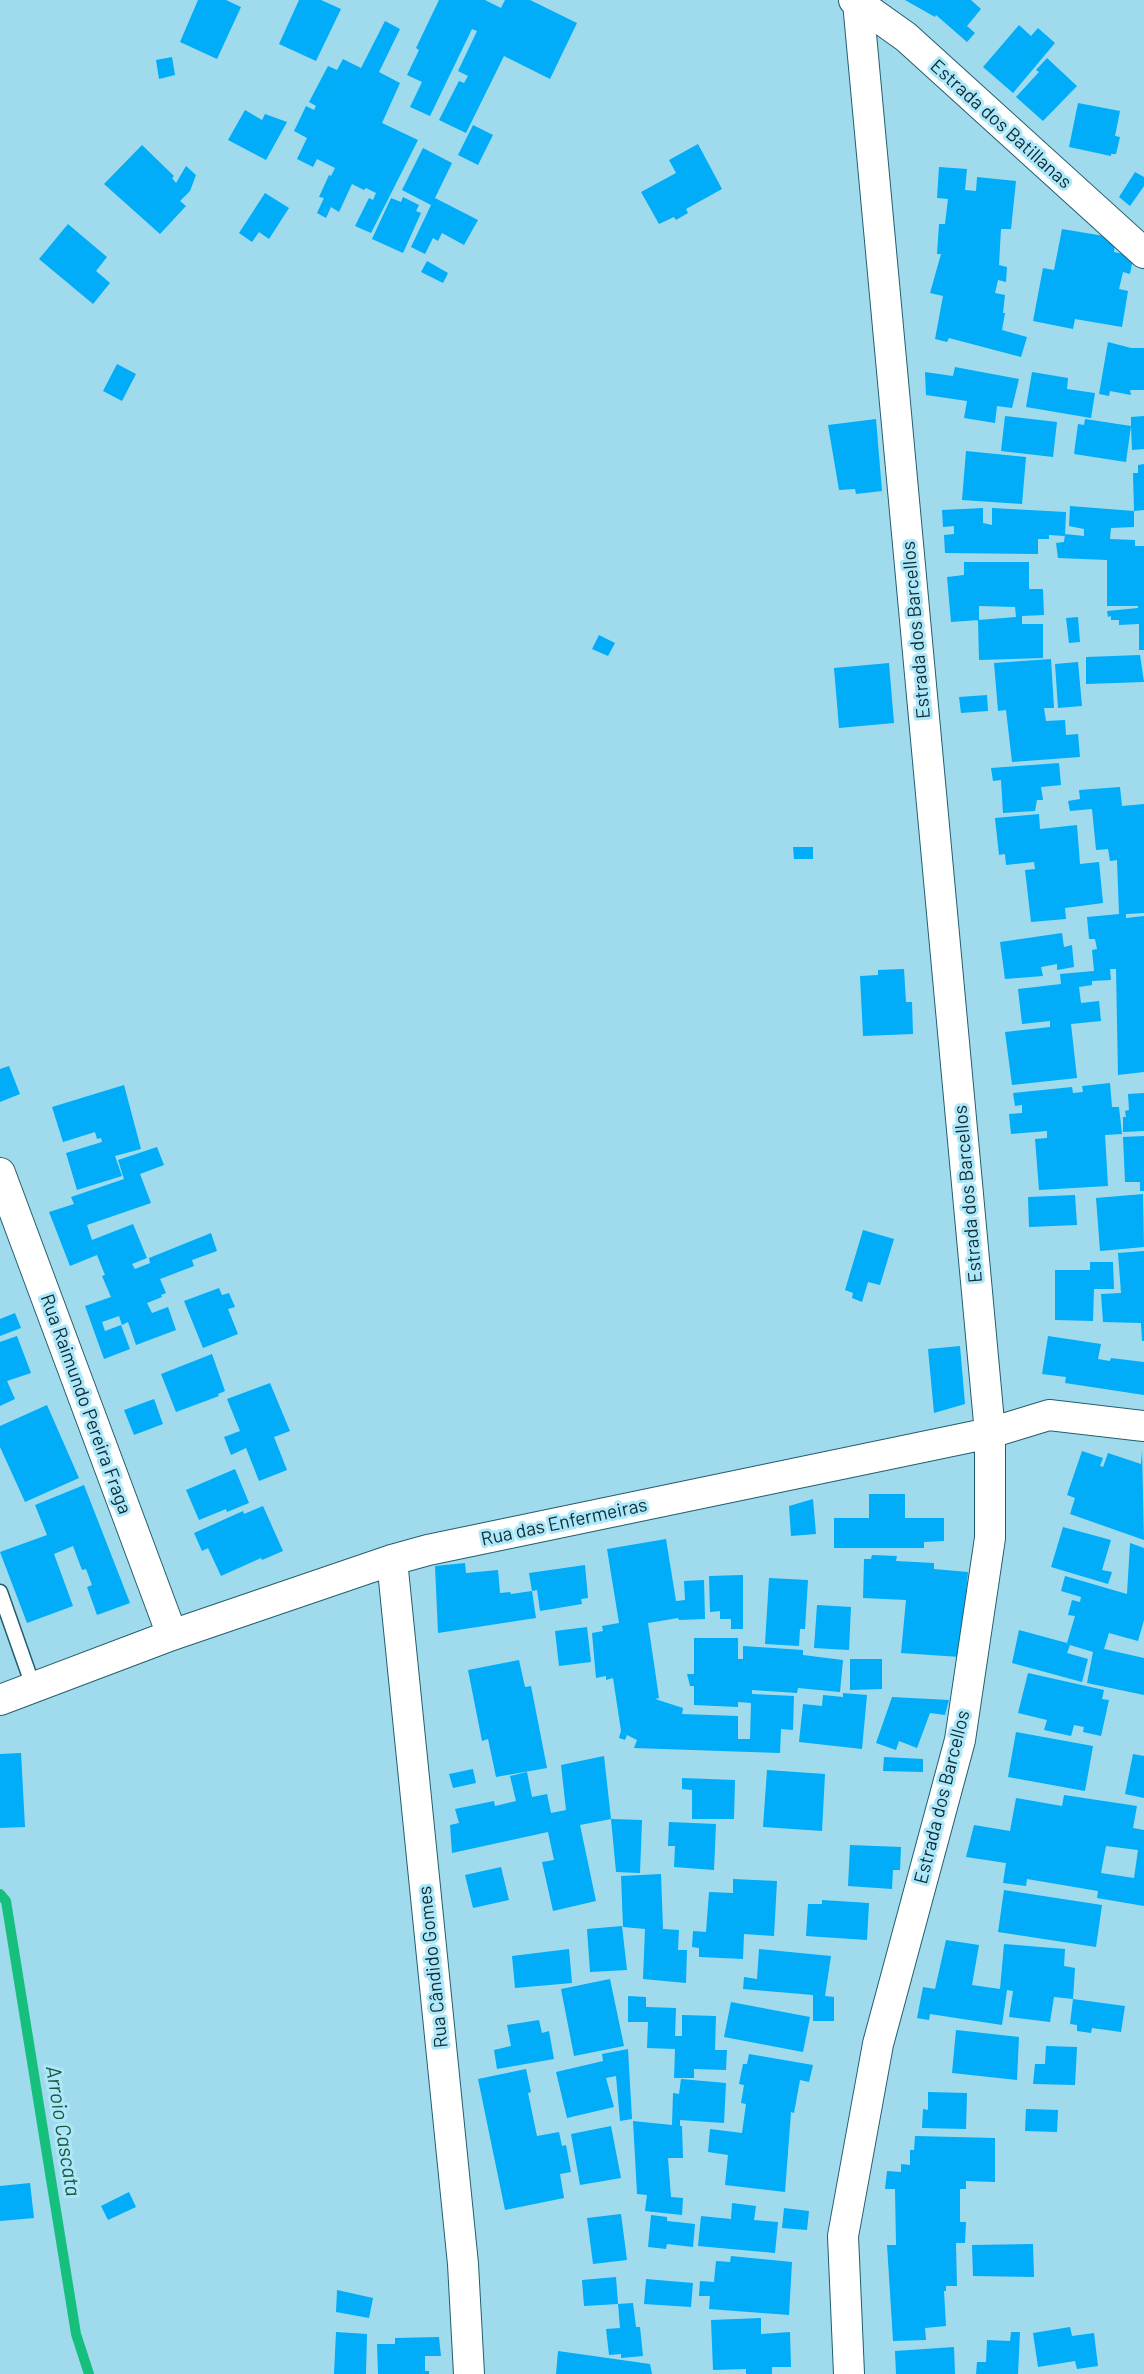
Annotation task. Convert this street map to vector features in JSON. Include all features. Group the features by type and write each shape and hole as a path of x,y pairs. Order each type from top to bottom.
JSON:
{"street":[{"name":"Estrada dos Batillanas","path":"856,1 906,37 1144,253"},
{"name":"Estrada dos Barcellos","path":"849,2374 843,2236 877,2044 960,1740 990,1538 990,1433 856,1"},
{"name":"Rua Raimundo Pereira Fraga","path":"0,1172 172,1635"},
{"name":"Rua das Enfermeiras","path":"0,1700 172,1635 392,1560 990,1433 1049,1415 1144,1426"},
{"name":"Rua Cândido Gomes","path":"392,1560 463,2264 470,2374"}],"lane":[{"path":"0,1592 33,1686"}],"building":[{"path":"198,0 226,0 241,7 217,59 180,42"},
{"path":"299,0 321,0 341,9 316,61 279,44"},
{"path":"439,0 485,0 501,8 505,0 530,0 577,23 550,79 504,56 466,133 439,120 459,81 464,83 468,76 458,71 477,31 472,29 430,116 410,107 422,82 407,75 419,50 416,48"},
{"path":"905,0 971,0 981,9 967,26 975,33 967,42 936,15 935,17"},
{"path":"385,21 400,29 379,72 400,83 382,123 418,140 371,233 355,226 369,198 373,200 376,193 366,188 364,190 352,184 339,212 331,207 326,218 317,213 324,198 319,197 335,168 317,159 313,167 297,159 307,138 294,131 306,106 314,110 316,106 309,102 328,66 337,70 343,59 361,68"},
{"path":"1019,25 1031,36 1038,28 1055,43 1013,93 983,67"},
{"path":"172,57 175,75 159,79 156,60"},
{"path":"1047,58 1077,86 1043,121 1016,97 1039,72 1036,70"},
{"path":"1078,103 1120,111 1115,136 1120,137 1116,154 1111,156 1069,147"},
{"path":"245,110 262,120 265,114 287,122 266,160 228,140"},
{"path":"473,125 493,135 478,165 458,155"},
{"path":"698,144 722,189 686,209 688,213 676,220 674,217 659,224 641,192 676,173 669,160"},
{"path":"142,145 174,176 172,178 176,183 186,166 196,175 190,191 180,201 186,206 160,234 104,184"},
{"path":"423,148 452,163 435,198 478,220 464,245 442,233 438,241 433,238 425,254 411,247 431,205 402,190"},
{"path":"939,167 967,169 965,190 976,191 977,177 1016,181 1011,229 1001,229 999,265 1007,267 1006,282 998,280 995,293 1005,295 1002,330 1027,337 1021,357 949,338 947,342 935,339 943,296 930,293 941,254 937,254 939,224 945,224 948,199 937,198"},
{"path":"1135,172 1144,177 1144,186 1130,206 1119,197"},
{"path":"265,193 289,208 269,239 259,232 252,242 239,233"},
{"path":"403,197 419,205 416,211 421,213 403,253 372,239 391,198 401,202"},
{"path":"68,224 107,257 96,271 110,283 93,304 39,259"},
{"path":"1062,229 1116,238 1114,252 1133,258 1130,274 1123,272 1119,289 1128,291 1122,327 1075,319 1073,329 1033,321 1043,268 1054,270"},
{"path":"427,261 448,273 443,283 421,272"},
{"path":"1108,342 1131,348 1144,348 1144,390 1130,390 1131,395 1110,391 1109,396 1099,394"},
{"path":"117,364 136,374 122,401 103,391"},
{"path":"955,367 1019,379 1012,408 997,406 995,423 964,418 967,401 926,395 925,372 953,376"},
{"path":"1032,372 1068,378 1067,389 1095,393 1091,418 1026,407"},
{"path":"1005,416 1057,422 1053,457 1001,451"},
{"path":"1144,416 1144,449 1132,450 1131,417"},
{"path":"876,419 882,491 856,494 855,489 839,490 828,425"},
{"path":"1085,419 1131,426 1126,462 1074,454 1078,424 1084,425"},
{"path":"966,451 1026,457 1022,504 962,500"},
{"path":"1144,464 1144,510 1134,511 1133,473 1138,473 1138,465"},
{"path":"1070,506 1134,511 1134,527 1111,528 1110,539 1135,540 1135,546 1144,546 1144,650 1139,650 1139,624 1119,625 1119,620 1111,620 1111,616 1108,617 1107,611 1138,606 1107,606 1107,560 1058,558 1056,543 1064,542 1065,534 1084,536 1084,529 1069,526"},
{"path":"983,508 983,523 992,525 992,508 1066,512 1065,536 1049,535 1049,539 1038,539 1038,554 945,553 944,535 954,534 954,526 943,527 942,510"},
{"path":"964,562 1029,562 1029,589 1043,589 1044,615 1022,616 1022,624 1043,624 1043,658 979,660 978,620 951,622 947,577 964,575","holes":["979,606 1015,607 1016,617 979,620"]},
{"path":"1078,617 1080,642 1069,643 1066,618"},
{"path":"599,635 615,643 608,656 592,649"},
{"path":"1140,655 1144,682 1086,684 1086,657"},
{"path":"1051,659 1054,708 1044,708 1046,721 1065,720 1066,735 1078,734 1080,757 1012,762 1006,710 998,711 994,663"},
{"path":"1078,662 1082,706 1058,708 1055,664"},
{"path":"889,663 894,723 839,728 834,668"},
{"path":"987,695 988,711 961,713 959,697"},
{"path":"1059,763 1061,785 1041,787 1043,800 1037,800 1035,811 1003,813 1001,780 993,781 991,768"},
{"path":"1120,787 1122,806 1144,804 1144,913 1126,914 1126,918 1144,916 1144,1072 1118,1075 1116,969 1110,969 1111,980 1092,981 1092,985 1079,987 1081,1003 1099,1001 1101,1021 1071,1024 1077,1078 1012,1085 1005,1032 1050,1027 1050,1021 1022,1024 1018,989 1061,984 1060,974 1094,971 1092,950 1097,949 1095,939 1089,939 1087,917 1119,914 1117,860 1110,861 1108,849 1096,850 1092,809 1070,811 1068,801 1080,799 1079,790"},
{"path":"1039,814 1040,829 1077,825 1080,864 1099,862 1103,903 1065,908 1066,919 1031,922 1025,870 1035,869 1034,862 1006,865 1005,854 999,855 995,818"},
{"path":"793,847 813,847 813,859 794,859"},
{"path":"1062,933 1064,947 1072,945 1074,967 1057,970 1057,964 1041,967 1043,976 1005,979 1000,942"},
{"path":"904,969 906,1002 912,1002 913,1034 863,1036 860,976 878,975 878,970"},
{"path":"9,1066 20,1094 0,1102 0,1069"},
{"path":"1110,1083 1112,1107 1119,1107 1122,1134 1105,1135 1108,1186 1039,1190 1035,1139 1047,1138 1047,1131 1011,1134 1009,1114 1022,1113 1022,1105 1015,1106 1013,1093 1072,1087 1073,1093 1083,1092 1082,1086"},
{"path":"124,1085 141,1149 115,1156 122,1176 77,1190 66,1153 102,1142 101,1138 97,1139 95,1132 63,1142 52,1107"},
{"path":"1144,1093 1144,1131 1123,1132 1123,1117 1126,1117 1125,1111 1129,1110 1128,1094"},
{"path":"1144,1136 1144,1191 1140,1191 1140,1182 1125,1182 1123,1137"},
{"path":"157,1147 164,1165 140,1174 151,1203 87,1225 92,1240 133,1224 147,1258 132,1264 135,1269 150,1263 149,1258 211,1233 217,1251 192,1260 194,1266 160,1279 166,1293 147,1303 152,1313 168,1307 176,1330 136,1345 128,1322 122,1325 119,1316 102,1322 105,1331 121,1325 130,1349 104,1359 85,1306 111,1297 102,1276 105,1275 97,1255 70,1266 49,1212 74,1204 71,1197 124,1179 118,1160"},
{"path":"1143,1194 1144,1247 1100,1251 1096,1198"},
{"path":"1075,1195 1077,1225 1029,1227 1028,1197"},
{"path":"863,1230 894,1239 880,1285 868,1282 862,1302 852,1298 853,1293 845,1290"},
{"path":"1144,1251 1142,1341 1141,1323 1103,1322 1101,1294 1121,1293 1118,1253"},
{"path":"1090,1262 1113,1262 1114,1289 1094,1289 1093,1321 1055,1320 1055,1270 1090,1270"},
{"path":"219,1288 222,1295 229,1293 235,1307 228,1309 238,1334 203,1348 184,1301"},
{"path":"15,1313 21,1328 0,1336 0,1319"},
{"path":"17,1336 31,1373 7,1381 15,1399 0,1406 0,1342"},
{"path":"1048,1336 1101,1344 1098,1359 1144,1362 1144,1395 1065,1383 1066,1377 1042,1374"},
{"path":"960,1346 965,1404 934,1413 928,1349"},
{"path":"212,1354 225,1391 218,1394 219,1396 176,1412 161,1374"},
{"path":"270,1383 290,1431 274,1437 287,1470 259,1481 246,1448 231,1455 224,1437 240,1431 227,1399"},
{"path":"154,1399 163,1424 134,1435 124,1410"},
{"path":"47,1405 79,1478 25,1502 0,1447 0,1426"},
{"path":"1142,1450 1144,1540 1070,1514 1075,1498 1067,1495 1082,1451 1103,1458 1100,1466 1103,1467 1108,1453 1141,1464"},
{"path":"235,1469 249,1503 199,1520 186,1490"},
{"path":"84,1485 130,1603 97,1615 87,1587 92,1585 86,1569 82,1570 73,1546 54,1554 73,1606 27,1623 0,1552 47,1535 35,1505"},
{"path":"869,1494 905,1494 905,1518 944,1518 944,1541 924,1542 924,1548 834,1548 834,1518 869,1518"},
{"path":"813,1499 816,1534 791,1536 789,1506"},
{"path":"263,1506 283,1551 221,1576 208,1548 202,1551 194,1533 243,1511 244,1514"},
{"path":"1063,1527 1111,1540 1102,1570 1112,1572 1108,1584 1051,1567"},
{"path":"666,1539 676,1601 685,1600 684,1581 704,1580 705,1619 678,1618 648,1623 659,1698 655,1699 683,1708 682,1714 738,1716 738,1739 750,1739 751,1703 738,1702 738,1707 694,1705 694,1686 690,1686 687,1674 694,1674 694,1638 738,1638 738,1659 743,1659 743,1646 803,1650 803,1655 843,1660 840,1692 798,1688 797,1693 752,1690 752,1694 794,1696 793,1730 781,1729 780,1753 634,1748 637,1740 627,1735 625,1740 619,1738 621,1731 613,1678 596,1678 592,1633 603,1631 602,1626 619,1623 607,1549"},
{"path":"1130,1543 1144,1548 1144,1620 1138,1641 1109,1633 1104,1649 1144,1658 1144,1695 1087,1683 1093,1652 1070,1645 1067,1653 1088,1659 1082,1682 1012,1663 1019,1630 1067,1643 1075,1616 1068,1615 1072,1600 1080,1602 1081,1597 1061,1591 1065,1576 1127,1594"},
{"path":"872,1555 897,1556 896,1561 934,1563 934,1569 968,1572 960,1657 901,1653 906,1600 863,1598 864,1559 871,1559"},
{"path":"465,1563 466,1573 498,1570 500,1593 532,1591 536,1618 438,1633 435,1566"},
{"path":"585,1565 588,1598 581,1599 582,1604 540,1611 537,1590 532,1591 529,1573"},
{"path":"743,1575 743,1629 731,1629 731,1619 720,1619 720,1611 710,1612 709,1576"},
{"path":"769,1578 808,1580 805,1629 800,1629 799,1646 765,1644"},
{"path":"817,1605 851,1607 849,1650 814,1648"},
{"path":"587,1627 591,1662 559,1666 555,1631"},
{"path":"850,1659 882,1659 882,1689 850,1690"},
{"path":"519,1660 525,1687 531,1686 547,1768 496,1777 488,1739 482,1741 468,1670"},
{"path":"1028,1673 1104,1690 1102,1699 1109,1700 1101,1736 1083,1732 1084,1727 1074,1725 1071,1736 1044,1730 1047,1720 1018,1713"},
{"path":"843,1693 867,1695 862,1749 799,1742 803,1704 822,1706 823,1695 843,1697"},
{"path":"892,1697 949,1700 945,1715 930,1713 917,1748 899,1741 896,1750 876,1743"},
{"path":"1016,1732 1093,1746 1085,1791 1008,1777"},
{"path":"21,1753 25,1827 0,1828 0,1754"},
{"path":"1133,1754 1144,1756 1144,1798 1125,1794"},
{"path":"604,1756 611,1819 580,1825 596,1901 553,1911 542,1862 554,1860 548,1832 452,1853 450,1825 459,1823 455,1809 494,1801 495,1806 516,1801 510,1776 527,1772 532,1797 547,1794 551,1813 566,1810 561,1765"},
{"path":"884,1757 923,1759 923,1772 883,1771"},
{"path":"473,1769 476,1783 453,1788 449,1774"},
{"path":"767,1770 825,1774 822,1831 763,1827"},
{"path":"682,1778 735,1780 734,1819 692,1819 692,1790 682,1789"},
{"path":"1064,1795 1137,1806 1133,1828 1144,1830 1144,1906 1097,1898 1098,1891 1027,1879 1026,1886 1003,1883 1006,1863 966,1857 974,1825 1010,1831 1016,1798 1062,1806","holes":["1106,1846 1138,1850 1134,1878 1101,1873"]},
{"path":"611,1819 642,1820 640,1873 616,1872"},
{"path":"669,1822 716,1824 714,1870 674,1867 675,1846 668,1846"},
{"path":"850,1845 901,1847 900,1870 893,1870 892,1889 848,1886"},
{"path":"501,1867 509,1900 473,1908 465,1875"},
{"path":"661,1874 663,1929 679,1930 678,1950 687,1950 686,1983 643,1979 645,1929 623,1927 621,1876"},
{"path":"733,1879 777,1881 774,1936 744,1934 743,1959 699,1957 699,1948 692,1947 693,1931 706,1932 709,1892 733,1893"},
{"path":"1004,1890 1102,1905 1096,1947 998,1932"},
{"path":"822,1900 869,1903 867,1940 806,1936 808,1904 822,1904"},
{"path":"622,1926 627,1970 590,1972 587,1929"},
{"path":"946,1940 979,1945 972,1985 1000,1989 1004,1944 1065,1949 1064,1966 1075,1968 1073,1999 1054,1997 1050,2022 1009,2017 1013,1991 1007,1990 1002,2025 930,2014 929,2020 917,2018 923,1987 935,1989"},
{"path":"569,1949 572,1983 515,1988 512,1956"},
{"path":"759,1949 831,1956 825,1996 834,1997 834,2021 813,2021 813,1995 743,1989 744,1977 757,1979"},
{"path":"610,1979 624,2046 574,2056 561,1989"},
{"path":"628,1996 646,1997 646,2007 676,2008 675,2036 682,2036 682,2015 716,2016 715,2050 727,2050 726,2070 694,2069 694,2078 674,2078 675,2049 647,2048 648,2022 628,2022"},
{"path":"1073,1999 1125,2006 1121,2032 1092,2028 1091,2033 1077,2031 1077,2025 1070,2024"},
{"path":"731,2002 810,2017 803,2052 724,2037"},
{"path":"539,2020 542,2033 549,2031 554,2059 497,2069 494,2050 511,2046 507,2025"},
{"path":"956,2030 1019,2037 1017,2080 952,2073"},
{"path":"1046,2046 1077,2047 1075,2085 1033,2084 1035,2064 1045,2064"},
{"path":"628,2049 632,2119 620,2121 616,2076 606,2078 614,2107 567,2118 556,2072 603,2061 602,2054"},
{"path":"749,2054 813,2065 809,2082 800,2080 794,2113 791,2112 785,2192 725,2185 728,2155 708,2152 710,2129 742,2133 746,2104 741,2103 744,2085 739,2084 743,2064 747,2064"},
{"path":"526,2069 537,2136 559,2132 562,2146 566,2145 571,2172 560,2174 564,2198 505,2210 478,2079"},
{"path":"681,2079 726,2083 724,2123 680,2120 683,2158 668,2158 671,2197 683,2198 682,2215 645,2211 647,2195 637,2194 633,2121 672,2125 673,2093 679,2094"},
{"path":"928,2092 967,2093 966,2129 922,2128 923,2109 928,2110"},
{"path":"1026,2109 1058,2110 1057,2132 1025,2131"},
{"path":"611,2126 621,2178 580,2185 571,2134"},
{"path":"915,2136 995,2138 995,2182 966,2181 966,2189 960,2189 960,2222 966,2222 965,2243 956,2243 957,2286 946,2286 944,2291 946,2326 925,2328 926,2340 893,2341 887,2245 896,2245 895,2189 885,2189 887,2171 901,2172 901,2164 910,2165 910,2150 914,2150"},
{"path":"30,2183 34,2218 0,2221 0,2186"},
{"path":"129,2192 136,2207 108,2220 101,2206"},
{"path":"732,2203 756,2206 754,2220 778,2222 775,2253 698,2246 701,2216 731,2219"},
{"path":"784,2208 809,2211 807,2230 782,2228"},
{"path":"621,2214 627,2260 593,2264 587,2218"},
{"path":"651,2215 667,2217 667,2221 695,2224 693,2247 667,2244 666,2249 648,2247"},
{"path":"1033,2244 1034,2277 973,2276 972,2245"},
{"path":"731,2256 792,2262 789,2315 709,2309 710,2296 699,2296 700,2281 714,2282 716,2261 730,2262"},
{"path":"616,2277 618,2304 584,2306 582,2280"},
{"path":"646,2279 693,2283 691,2307 644,2304"},
{"path":"337,2290 373,2298 369,2318 336,2312"},
{"path":"633,2303 636,2327 640,2327 643,2356 621,2358 621,2354 609,2355 606,2329 620,2328 618,2304"},
{"path":"761,2318 761,2334 790,2332 791,2367 772,2367 772,2374 746,2374 746,2369 713,2370 711,2320"},
{"path":"1070,2327 1072,2336 1094,2333 1098,2366 1077,2369 1075,2361 1038,2367 1033,2333"},
{"path":"336,2332 367,2334 366,2374 334,2374"},
{"path":"1011,2332 1020,2332 1018,2374 976,2374 977,2362 986,2362 987,2340 1010,2341"},
{"path":"439,2337 441,2356 425,2356 425,2371 429,2371 429,2374 378,2374 377,2344 395,2344 395,2338"},
{"path":"954,2347 955,2374 896,2374 895,2351"},
{"path":"558,2351 650,2364 652,2374 556,2374"}],"waterway":[{"name":"Arroio Cascata","path":"0,1894 6,1901 76,2334 89,2374"}]}
